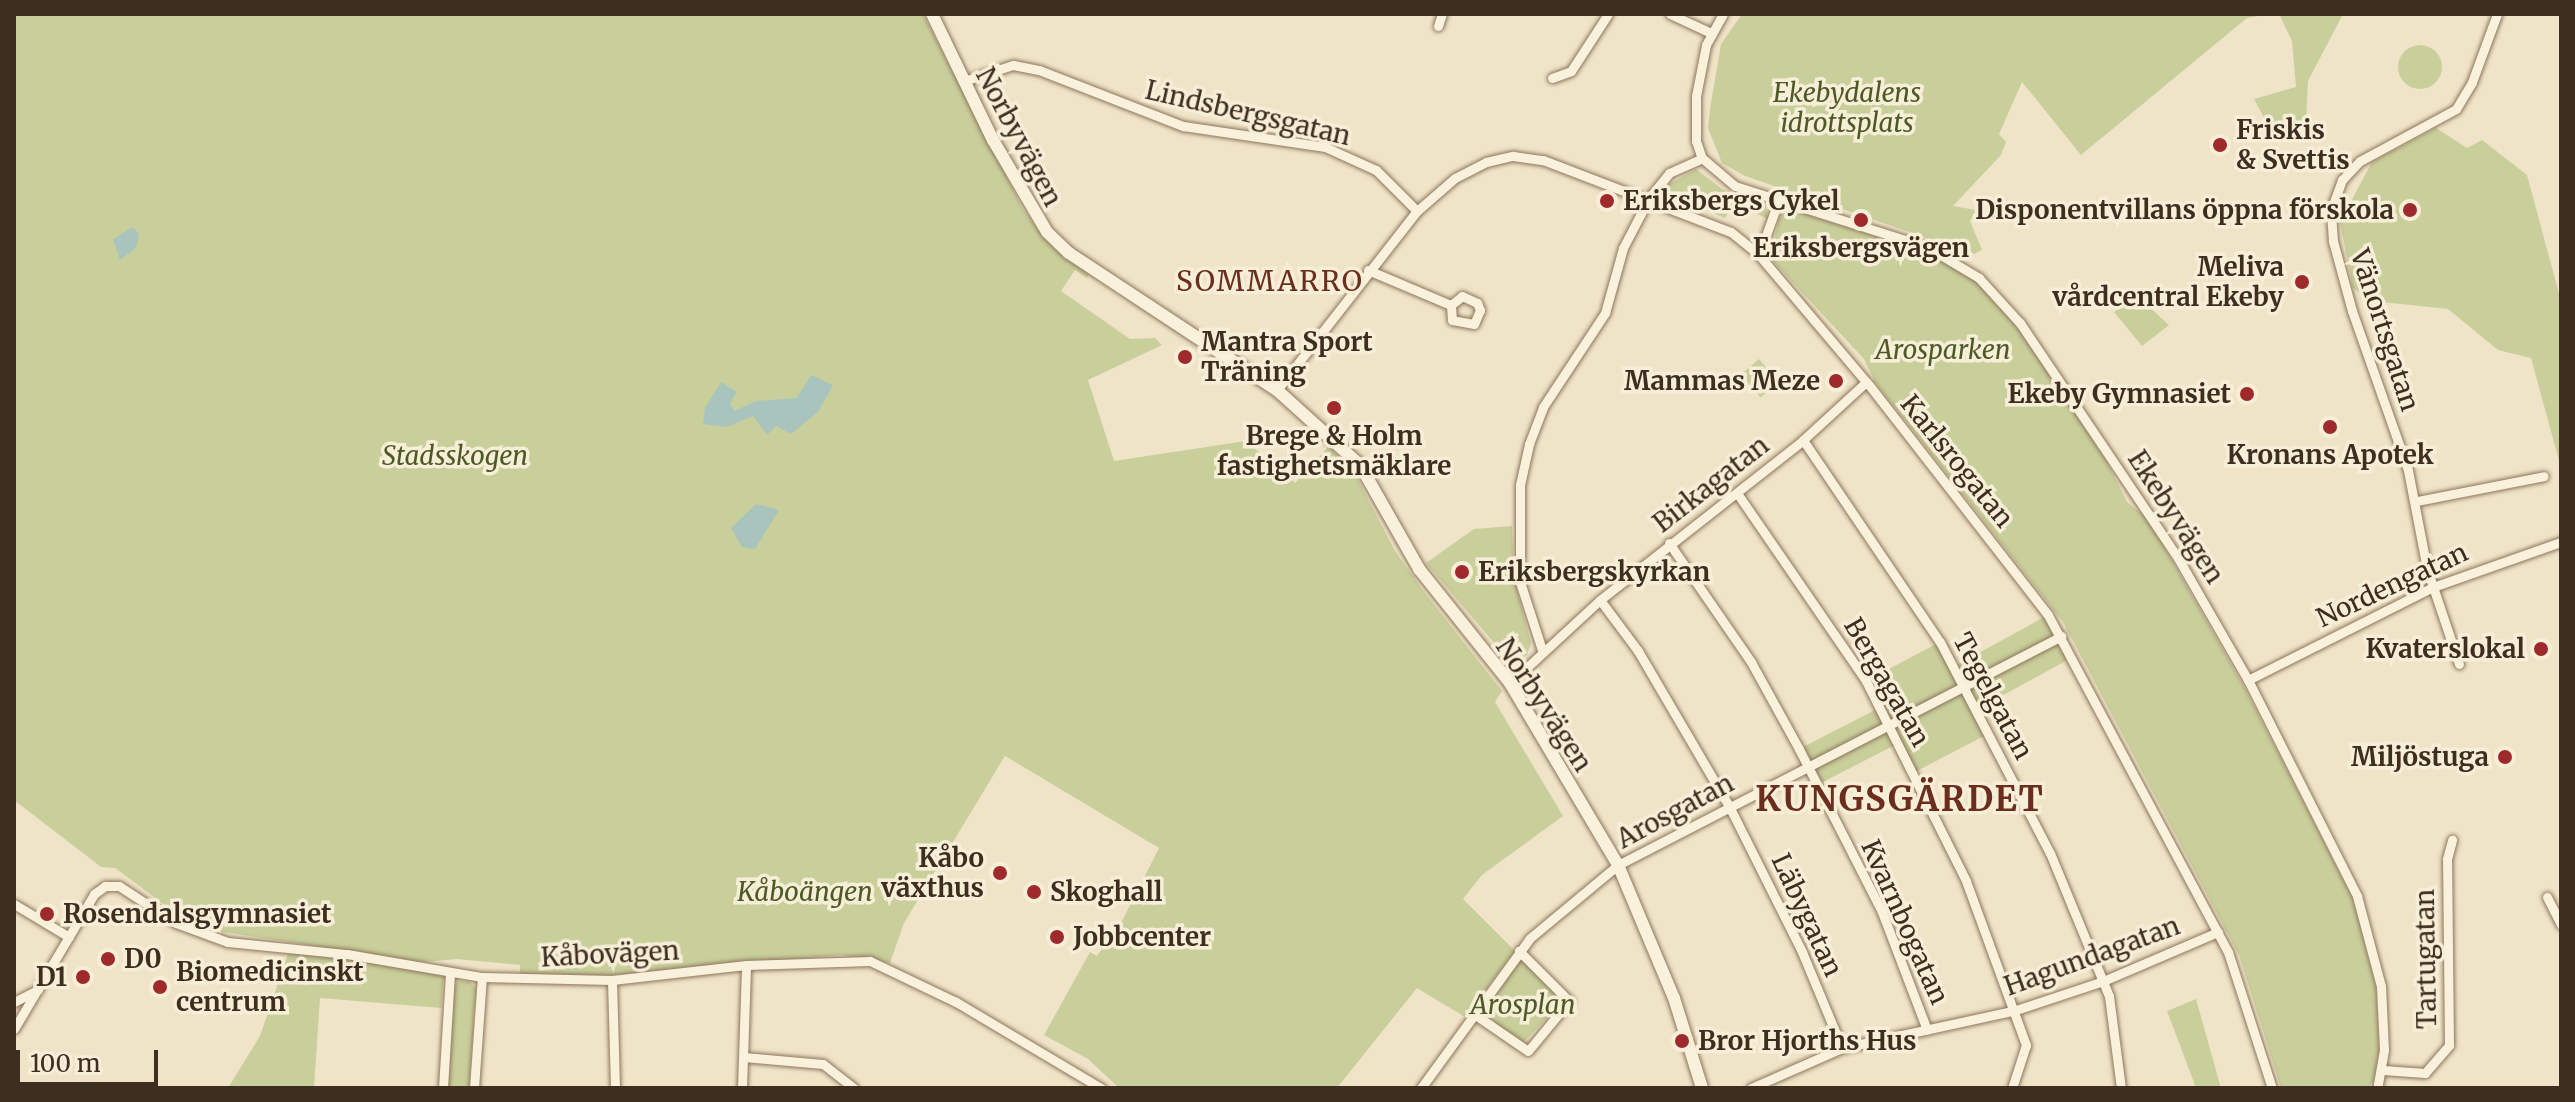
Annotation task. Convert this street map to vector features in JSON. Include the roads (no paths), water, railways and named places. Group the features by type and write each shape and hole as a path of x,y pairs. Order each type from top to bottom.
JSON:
{"street":[{"name":"Norbyvägen","path":"932,14 1030,211 1047,232 1069,253 1277,390 1360,465 1419,569 1510,683 1618,865 1674,998 1702,1088"},
{"path":"1438,26 1442,14"},
{"path":"1552,78 1571,71 1608,14"},
{"path":"1670,14 1711,33"},
{"path":"1542,650 1520,582 1520,485 1529,444 1543,407 1605,313 1623,248 1649,198 1669,173 1702,158 1696,141 1696,96 1711,33 1723,14"},
{"name":"Vänortsgatan","path":"2459,664 2433,587 2417,501 2352,311 2333,241 2332,198 2351,168 2368,155 2456,109 2497,14"},
{"name":"Lindsbergsgatan","path":"964,81 1013,65 1183,126 1325,147 1376,170 1417,211"},
{"name":"Karlsrogatan","path":"1277,390 1417,211 1467,170 1513,156 1543,160 1711,220 1759,255 1866,382 2017,572 2061,636 2218,932 2240,984 2272,1088"},
{"name":"Ekebyvägen","path":"1702,158 1725,180 1778,202 1927,247 1967,268 2002,300 2179,560 2248,680 2357,896 2381,986 2383,1070 2377,1088"},
{"path":"1759,255 1778,202"},
{"path":"1368,270 1451,305"},
{"name":"Birkagatan","path":"1510,683 1542,650 1600,600 1803,440 1866,382"},
{"name":"Tegelgatan","path":"1803,440 1893,567 1963,687 2050,853 2103,981 2121,1088"},
{"path":"2417,501 2544,476"},
{"name":"Bergagatan","path":"1737,493 1823,615 1889,725 1966,881 2016,1010 2026,1045 2012,1088"},
{"name":"Nordengatan","path":"2248,680 2433,587 2561,542"},
{"name":"Kvarnbogatan","path":"1669,543 1751,662 1808,766 1882,912 1927,1030"},
{"name":"Läbygatan","path":"1600,600 1638,651 1730,808 1802,952 1842,1048"},
{"name":"Arosgatan","path":"1421,1088 1519,951 1572,899 1618,865 2061,636"},
{"name":"Tartugatan","path":"2383,1070 2425,1073 2449,1045 2447,859 2452,840"},
{"name":"Kåbovägen","path":"69,937 105,886 119,886 176,923 228,942 347,954 482,977 612,980 746,965 853,959 888,967 1101,1088"},
{"path":"2547,897 2561,925"},
{"path":"14,904 69,937 14,1029"},
{"name":"Hagundagatan","path":"1751,1088 1842,1048 2016,1010 2103,981 2218,932"},
{"path":"1474,1014 1528,1051 1569,1001 1519,951"},
{"path":"742,1088 746,965"},
{"path":"443,1088 450,972"},
{"path":"474,1088 482,977"},
{"path":"612,980 615,1088"},
{"path":"14,1002 38,990"},
{"path":"744,1057 823,1064 854,1088"}],"water":[{"path":"133,227 139,234 136,248 120,260 113,239"},
{"path":"811,375 833,385 818,412 791,434 776,426 767,435 753,416 727,427 703,424 705,408 721,382 737,392 730,403 734,411 756,401 797,398"},
{"path":"756,504 779,510 755,549 742,547 731,528"}],"place":[{"name":"Friskis & Svettis","path":"2220,145"},
{"name":"Eriksbergs Cykel","path":"1607,201"},
{"name":"Disponentvillans öppna förskola","path":"2410,210"},
{"name":"Eriksbergsvägen","path":"1861,220"},
{"name":"Meliva vårdcentral Ekeby","path":"2302,282"},
{"name":"Mantra Sport Träning","path":"1185,357"},
{"name":"Mammas Meze","path":"1836,381"},
{"name":"Ekeby Gymnasiet","path":"2247,394"},
{"name":"Brege & Holm fastighetsmäklare","path":"1334,408"},
{"name":"Kronans Apotek","path":"2330,427"},
{"name":"Eriksbergskyrkan","path":"1462,572"},
{"name":"Kvaterslokal","path":"2541,649"},
{"name":"Miljöstuga","path":"2505,757"},
{"name":"Kåbo växthus","path":"1000,873"},
{"name":"Skoghall","path":"1034,892"},
{"name":"Rosendalsgymnasiet","path":"47,914"},
{"name":"Jobbcenter","path":"1057,937"},
{"name":"D0","path":"108,959"},
{"name":"D1","path":"83,977"},
{"name":"Biomedicinskt centrum","path":"160,987"},
{"name":"Bror Hjorths Hus","path":"1682,1041"}],"district":[{"name":"SOMMARRO","path":"1270,281"},
{"name":"KUNGSGÄRDET","path":"1900,800"}],"park label":[{"name":"Ekebydalens idrottsplats","path":"1847,108"},
{"name":"Arosparken","path":"1943,350"},
{"name":"Stadsskogen","path":"455,456"},
{"name":"Kåboängen","path":"805,892"},
{"name":"Arosplan","path":"1523,1005"}]}
